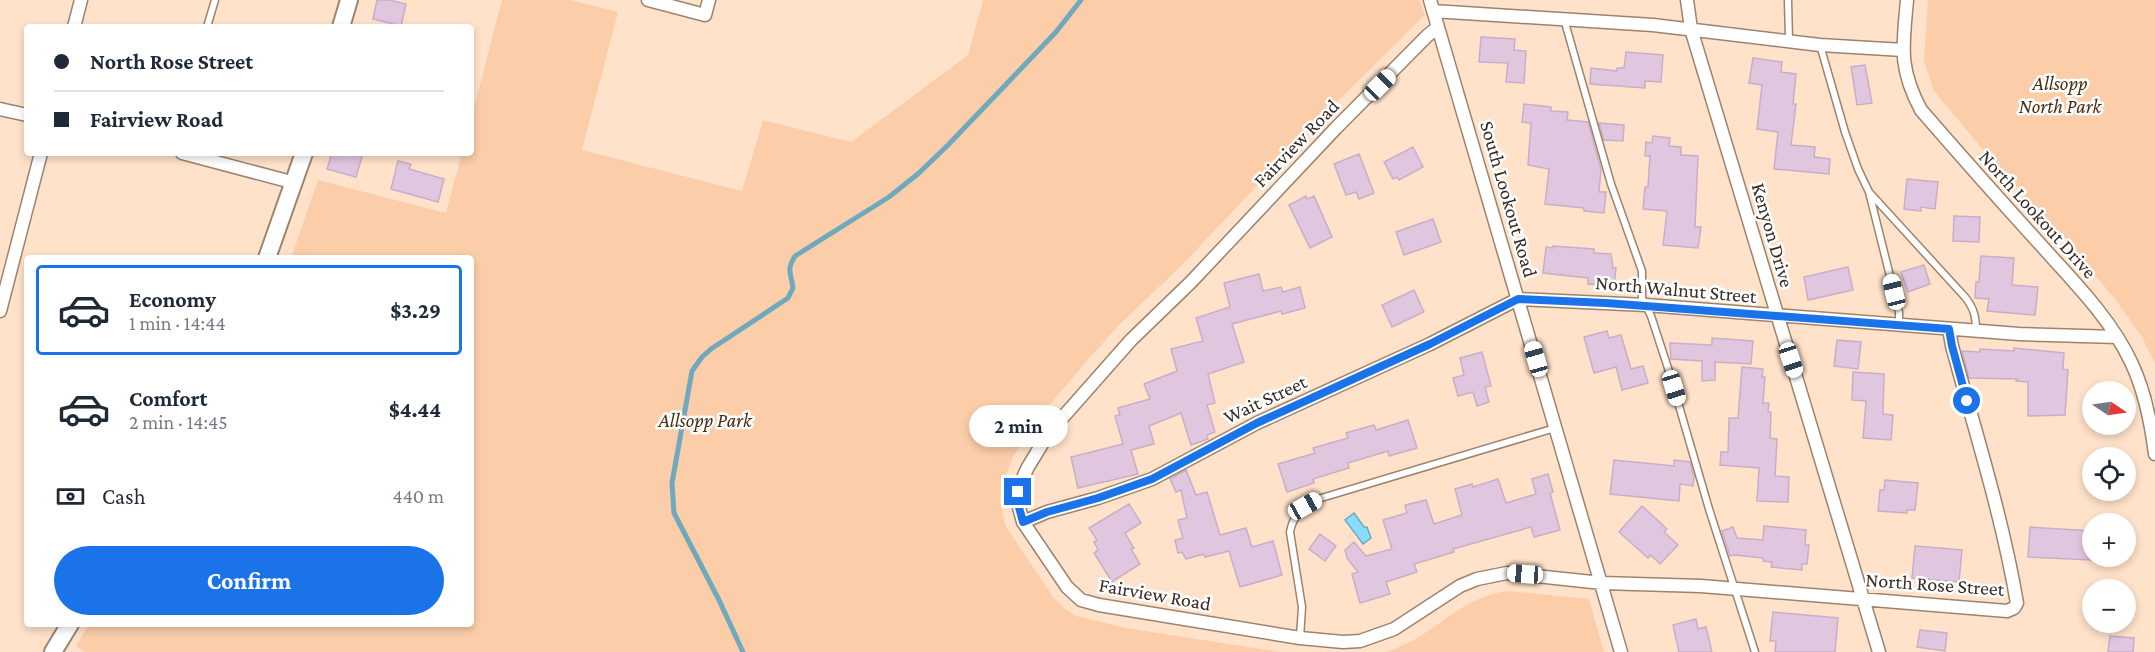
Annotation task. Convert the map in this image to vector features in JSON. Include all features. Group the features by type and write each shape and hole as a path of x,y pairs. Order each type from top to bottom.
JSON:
{"street":[{"path":"75,24 81,0"},
{"path":"342,24 349,0"},
{"path":"648,0 705,15 710,0"},
{"name":"Kenyon Drive","path":"1687,0 1691,29 1776,317 1805,403 1879,652"},
{"name":"North Lookout Drive","path":"1907,0 1903,50 1906,75 1921,110 2067,274 2117,338 2140,383 2155,454"},
{"path":"1432,5 1691,29 1820,45 1903,50"},
{"name":"South Lookout Road","path":"1432,5 1440,39 1621,652"},
{"name":"Fairview Road","path":"1438,27 1336,128 1191,282 1131,340 1060,419 1048,434 1020,484 1017,500 1023,522 1067,587 1081,600 1099,605 1300,638 1343,642 1375,637 1408,622 1460,586 1495,574 1525,574 1602,583"},
{"path":"0,109 24,114"},
{"path":"0,311 40,156"},
{"path":"193,156 295,183"},
{"path":"268,255 303,156"},
{"name":"North Walnut Street","path":"1518,299 1646,305 1776,317 2117,338"},
{"name":"Wait Street","path":"1023,522 1047,512 1098,498 1152,479 1257,423 1430,344 1518,299"},
{"name":"North Rose Street","path":"1602,583 1734,589 2007,611 2014,608 2017,603 2009,560 1949,329"},
{"path":"53,652 68,627"}],"lane":[{"path":"208,24 215,0"},
{"path":"1788,0 1789,41"},
{"path":"1564,19 1611,184 1642,271 1642,298 1651,316 1755,652"},
{"path":"1820,45 1848,141 1869,192 1899,312 1899,325"},
{"path":"1869,192 1965,297 1976,318 1976,331"},
{"path":"1300,638 1302,607 1290,532 1291,523 1296,514 1305,506 1318,499 1555,428"}],"green space":[{"name":"Allsopp Park","path":"502,0 570,0 618,12 582,150 742,191 763,120 851,142 968,55 983,0 1419,0 1425,15 1325,114 1180,267 1119,325 1092,355 1035,422 1013,457 1001,488 1000,501 1005,525 1054,598 1076,616 1126,628 1280,652 85,652 76,646 87,627 474,627 474,255 292,255 318,180 446,213 461,156 474,156 474,107"},
{"name":"Allsopp North Park","path":"1928,0 2155,0 2155,364 2142,337 2115,299 1989,157 1934,91 1924,62"},
{"path":"1509,591 1589,599 1604,652 1387,652 1418,638 1473,601"}],"water":[{"path":"1354,513 1364,527 1367,527 1371,538 1363,544 1345,520"}],"building":[{"path":"377,0 406,4 401,24 373,19"},
{"path":"1481,37 1515,39 1514,50 1526,51 1524,83 1506,82 1508,63 1479,62"},
{"path":"1626,52 1663,55 1661,82 1645,81 1645,88 1590,84 1591,68 1617,71 1617,68 1624,68"},
{"path":"1753,58 1782,62 1781,72 1796,74 1793,104 1796,104 1791,145 1815,147 1814,157 1830,159 1829,174 1774,169 1778,132 1757,129 1762,85 1749,83"},
{"path":"1865,65 1872,103 1857,105 1851,67"},
{"path":"1524,104 1551,107 1551,111 1568,112 1567,120 1588,122 1601,169 1599,192 1606,192 1604,213 1584,211 1584,208 1545,204 1549,169 1528,165 1531,123 1522,122"},
{"path":"1599,123 1624,125 1623,141 1604,140"},
{"path":"1653,136 1670,138 1669,146 1681,147 1681,155 1698,156 1695,227 1701,227 1698,248 1663,245 1667,211 1643,209 1645,187 1648,187 1650,156 1645,156 1646,142 1652,143"},
{"path":"1413,147 1423,167 1399,180 1397,177 1393,179 1384,162"},
{"path":"1359,154 1374,193 1359,199 1356,192 1346,195 1334,164"},
{"path":"331,156 362,156 356,177 327,169"},
{"path":"398,161 411,164 409,169 444,179 438,202 391,189"},
{"path":"1907,179 1938,182 1935,209 1921,207 1921,211 1904,209"},
{"path":"1306,196 1307,199 1314,196 1332,237 1310,248 1289,205"},
{"path":"1954,216 1980,217 1979,242 1953,241"},
{"path":"1433,219 1441,242 1404,255 1396,232"},
{"path":"1553,246 1594,249 1594,253 1611,254 1613,268 1616,268 1614,286 1588,284 1588,278 1543,273 1546,247 1553,248"},
{"path":"1981,256 2014,258 2012,285 2038,287 2035,315 1987,311 1989,299 1975,298"},
{"path":"1924,265 1930,284 1908,292 1901,272"},
{"path":"1848,267 1853,290 1808,300 1804,277"},
{"path":"1259,274 1263,291 1281,287 1283,292 1300,287 1305,308 1282,314 1281,311 1232,324 1244,362 1208,374 1215,403 1207,405 1215,432 1207,435 1208,439 1191,445 1181,413 1149,426 1154,444 1131,450 1138,474 1078,488 1071,457 1123,444 1115,416 1120,415 1118,408 1150,399 1144,384 1177,371 1171,349 1203,341 1196,318 1230,307 1224,283"},
{"path":"1414,290 1424,312 1392,327 1382,305"},
{"path":"1607,331 1609,338 1621,335 1631,369 1643,366 1648,383 1622,390 1616,367 1594,373 1584,337"},
{"path":"1712,338 1753,341 1751,364 1715,362 1715,380 1702,381 1702,361 1671,359 1670,343 1712,345"},
{"path":"1837,340 1861,342 1858,369 1834,366"},
{"path":"2014,348 2064,353 2063,369 2068,370 2065,415 2028,416 2028,382 2016,381 2017,379 1969,378 1962,351 1980,352 1980,349 2014,351"},
{"path":"1482,352 1491,386 1485,387 1489,402 1477,406 1473,392 1458,396 1453,378 1464,375 1460,358"},
{"path":"1742,367 1763,369 1762,377 1765,377 1763,403 1769,403 1768,412 1771,412 1770,438 1777,439 1775,476 1789,477 1788,502 1757,501 1759,468 1720,465 1721,452 1728,452 1729,418 1738,418"},
{"path":"1853,372 1884,374 1883,414 1893,415 1891,440 1863,438 1866,401 1852,400"},
{"path":"1408,420 1417,448 1389,456 1388,451 1348,463 1349,468 1313,479 1314,483 1287,492 1278,464 1315,453 1313,448 1348,438 1346,433 1374,425 1376,430"},
{"path":"1614,460 1674,466 1674,460 1690,462 1694,477 1693,486 1680,484 1679,501 1610,494"},
{"path":"1186,470 1196,495 1207,492 1220,535 1246,528 1252,547 1273,541 1282,575 1240,587 1229,551 1186,559 1182,552 1178,553 1175,540 1183,538 1178,520 1187,518 1181,490 1176,492 1170,479"},
{"path":"1548,474 1553,492 1550,493 1560,530 1534,537 1531,527 1453,549 1454,552 1414,564 1417,572 1386,582 1390,594 1360,603 1352,574 1358,572 1347,558 1345,550 1354,542 1366,556 1392,549 1383,520 1407,513 1405,505 1426,500 1434,524 1462,515 1455,489 1472,484 1473,487 1498,479 1506,503 1536,494 1532,479"},
{"path":"1885,480 1918,483 1915,510 1907,510 1907,513 1878,511 1880,490 1884,490"},
{"path":"1129,504 1141,523 1125,533 1140,564 1112,582 1094,553 1098,550 1094,542 1097,540 1089,528"},
{"path":"1642,506 1667,529 1664,532 1678,545 1660,564 1651,555 1648,558 1619,532"},
{"path":"1764,526 1806,530 1805,545 1809,545 1807,564 1802,564 1802,570 1771,567 1772,562 1763,561 1763,558 1730,556 1722,531 1733,527 1737,538 1763,540"},
{"path":"2030,527 2082,530 2082,560 2028,557"},
{"path":"1320,534 1336,546 1325,561 1309,549"},
{"path":"1915,546 1962,550 1959,582 1912,578"},
{"path":"1773,612 1838,618 1835,652 1775,652 1776,641 1770,641"},
{"path":"1696,619 1698,629 1706,627 1712,652 1679,652 1673,625"},
{"path":"1920,630 1947,633 1945,651 1917,647"},
{"path":"2110,636 2134,638 2133,652 2108,652"}],"waterway":[{"path":"743,652 674,513 672,483 692,371 711,349 788,298 793,288 790,268 795,256 889,197 919,173 1056,32 1081,0"}],"route":[{"path":"1018,492 1017,500 1023,522 1047,512 1098,498 1152,479 1257,423 1430,344 1518,299 1566,300 1949,329 1967,401"}]}
